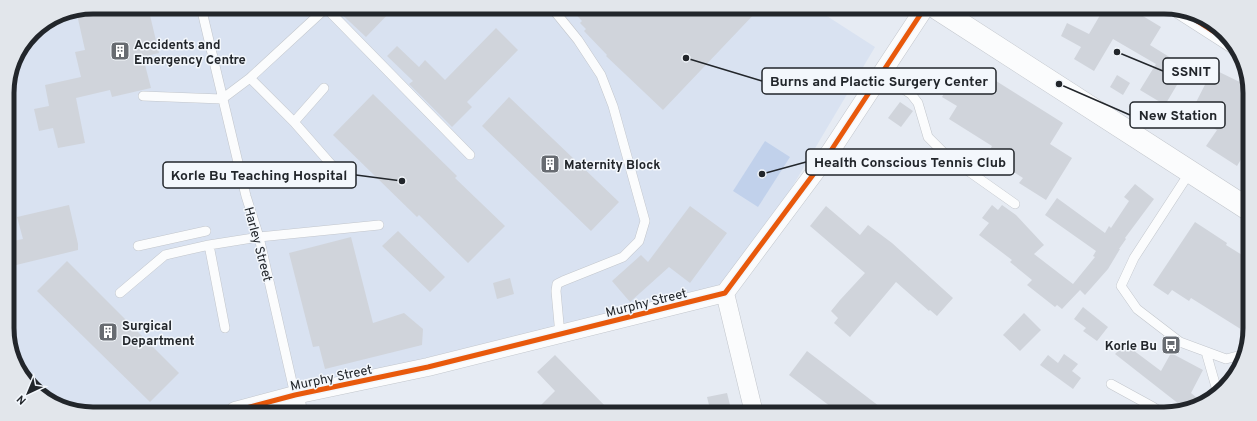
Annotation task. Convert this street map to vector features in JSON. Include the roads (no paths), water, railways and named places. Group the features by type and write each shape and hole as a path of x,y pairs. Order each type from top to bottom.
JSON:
{"main road":[{"path":"946,14 1243,206"}],"street":[{"path":"753,407 725,293 830,152 921,14"},
{"path":"1198,22 1212,31"},
{"name":"Murphy Street","path":"270,407 296,404 428,367 725,293"}],"lane":[{"name":"Harley Street","path":"203,14 246,196 259,237 296,404"},
{"path":"143,96 222,99 250,78 319,14"},
{"path":"332,14 470,155"},
{"path":"557,14 578,40 601,75 613,106 645,221 639,241 623,257 558,284 556,291 560,335"},
{"path":"881,74 911,94 918,103 928,137 947,156 1014,204"},
{"path":"250,78 294,122 344,179"},
{"path":"294,122 324,88"},
{"path":"1190,172 1134,258 1121,286 1137,310 1180,342 1226,359 1238,356"},
{"path":"120,293 164,255 209,245 259,237 379,225"},
{"path":"138,246 206,231"},
{"path":"209,245 225,328"},
{"path":"1206,352 1216,387"},
{"path":"1111,384 1153,407"}],"place":[{"name":"Accidents and Emergency Centre","path":"120,51"},
{"name":"SSNIT","path":"1117,52"},
{"name":"Burns and Plactic Surgery Center","path":"686,58"},
{"name":"New Station","path":"1059,84"},
{"name":"Maternity Block","path":"550,164"},
{"name":"Health Conscious Tennis Club","path":"762,174"},
{"name":"Korle Bu Teaching Hospital","path":"402,181"},
{"name":"Surgical Department","path":"108,332"},
{"name":"Korle Bu","path":"1171,345"}]}
